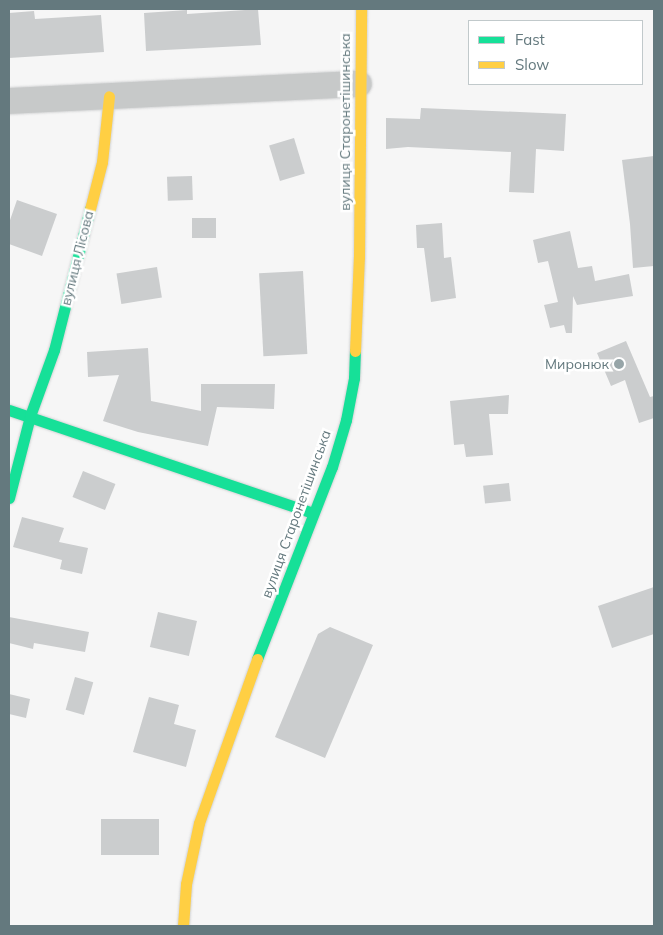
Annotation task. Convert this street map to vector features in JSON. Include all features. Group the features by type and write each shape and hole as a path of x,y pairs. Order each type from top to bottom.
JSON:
{"main road":[{"name":"вулиця Старонетішинська","path":"184,926 186,884 199,823 258,656 332,467 346,420 354,378 359,256 361,9"},
{"name":"вулиця Лісова","path":"9,498 30,416 54,350 102,162 109,96"},
{"path":"9,410 313,513"}],"street":[{"path":"9,100 359,84"}],"building":[{"path":"258,9 261,45 146,51 144,13 187,10 187,14"},
{"path":"34,11 35,19 101,15 104,52 9,58 9,13"},
{"path":"421,108 566,114 564,151 536,149 534,193 509,192 511,152 408,147 386,149 386,118 420,119"},
{"path":"294,138 305,173 280,181 269,146"},
{"path":"654,156 654,266 633,268 622,160"},
{"path":"192,176 193,200 168,201 167,177"},
{"path":"17,200 57,214 42,256 9,244 9,223"},
{"path":"192,218 216,218 216,238 192,238"},
{"path":"442,223 444,258 451,257 456,298 431,302 424,248 417,248 416,225"},
{"path":"570,231 578,268 592,266 595,281 629,274 633,296 577,305 573,296 572,333 566,333 564,325 550,328 544,305 558,302 548,261 538,263 533,240"},
{"path":"157,267 162,298 121,304 117,273"},
{"path":"303,271 307,354 263,356 259,273"},
{"path":"626,341 650,397 654,396 654,418 639,423 625,380 611,386 597,353"},
{"path":"148,348 151,401 201,411 201,384 275,384 274,409 217,407 208,446 138,432 103,421 119,375 88,377 87,352"},
{"path":"509,395 508,414 489,414 493,455 466,457 464,444 454,445 450,401"},
{"path":"83,471 115,484 105,510 73,497"},
{"path":"509,483 511,501 485,504 483,486"},
{"path":"22,517 64,528 59,542 88,548 82,574 60,569 62,560 13,547"},
{"path":"654,587 654,634 612,648 598,606"},
{"path":"158,612 197,621 189,656 150,647"},
{"path":"9,617 89,632 85,652 34,643 33,649 9,643"},
{"path":"330,627 373,645 325,758 275,737 318,634"},
{"path":"75,677 93,682 84,715 66,710"},
{"path":"9,694 30,699 26,718 9,714"},
{"path":"149,697 179,705 174,724 196,730 186,767 133,752"},
{"path":"101,819 159,819 159,855 101,855"}],"traffic: fast":[{"path":"9,498 30,416 54,350 90,209"},
{"path":"257,659 332,467 346,420 354,378 355,351"},
{"path":"9,410 313,513"}],"traffic: slow":[{"path":"355,351 359,257 361,9"},
{"path":"90,209 102,162 109,96"},
{"path":"183,926 186,884 199,823 257,659"}],"place":[{"name":"Миронюк","path":"619,364"}]}
